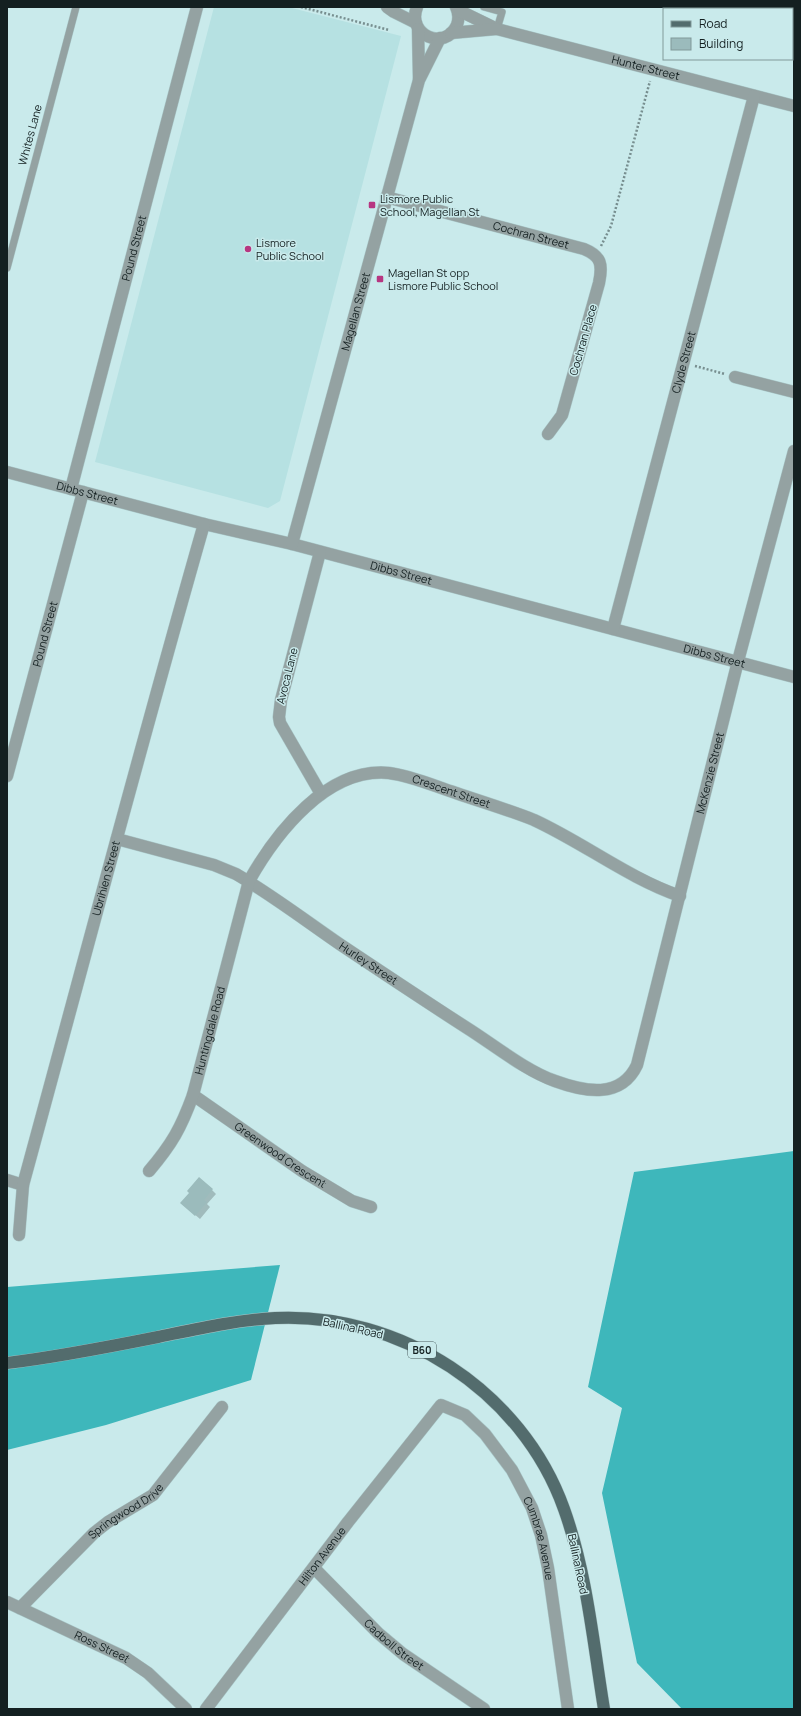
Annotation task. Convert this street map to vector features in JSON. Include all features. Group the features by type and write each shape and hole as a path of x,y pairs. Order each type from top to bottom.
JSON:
{"main road":[{"name":"Ballina Road","path":"7,1363 101,1348 202,1328 276,1318 324,1320 366,1328 414,1346 435,1357 472,1381 512,1420 540,1460 554,1484 564,1508 580,1559 604,1709"}],"street":[{"name":"Pound Street","path":"71,489 196,7"},
{"path":"387,7 417,26 428,37 440,38"},
{"name":"Magellan Street","path":"417,7 415,17 417,26 419,80"},
{"path":"452,33 458,22 461,9"},
{"name":"Hunter Street","path":"461,9 498,29 794,106"},
{"name":"Hunter Street","path":"440,38 452,33 498,29"},
{"name":"Magellan Street","path":"292,544 419,80 440,38"},
{"name":"Clyde Street","path":"613,629 754,96"},
{"name":"Cochran Street","path":"386,197 584,249 596,255"},
{"name":"Cochran Place","path":"548,434 562,415 600,283 600,259 596,255"},
{"path":"735,377 794,392"},
{"name":"McKenzie Street","path":"617,1087 629,1079 637,1065 738,661 794,451"},
{"name":"Dibbs Street","path":"7,472 204,524 292,544 794,677"},
{"name":"Pound Street","path":"7,776 83,492"},
{"name":"Ubrihien Street","path":"19,1234 23,1185 118,839 153,700 204,524"},
{"name":"Avoca Lane","path":"320,552 281,700 279,717 280,723 321,794"},
{"name":"Crescent Street","path":"248,881 274,842 294,819 321,794 347,780 364,775 388,773 405,777 534,820 552,828 653,886 680,896"},
{"name":"Hurley Street","path":"118,839 214,865 236,874 374,968 544,1077 583,1088 606,1089 617,1087"},
{"name":"Huntingdale Road","path":"149,1171 176,1137 193,1095 248,881"},
{"name":"Greenwood Crescent","path":"193,1095 302,1171 352,1201 371,1208"},
{"path":"7,1180 23,1185"},
{"name":"Hilton Avenue","path":"206,1709 395,1461 442,1405"},
{"name":"Cumbrae Avenue","path":"442,1405 465,1415 485,1434 512,1470 532,1508 548,1568 568,1709"},
{"name":"Springwood Drive","path":"20,1608 94,1532 153,1495 222,1407"},
{"name":"Cadboll Street","path":"314,1568 378,1633 403,1654 484,1709"},
{"name":"Ross Street","path":"7,1602 126,1658 148,1673 186,1709"}],"lane":[{"name":"Whites Lane","path":"7,268 76,7"},
{"path":"484,7 502,12 498,29"}],"path":[{"path":"301,7 389,30"},
{"path":"596,255 611,226 654,69"},
{"path":"684,363 735,377"}],"shaded area":[{"name":"Lismore Public School","path":"214,7 288,7 401,36 280,501 268,508 95,462"},
{"path":"794,1151 794,1709 682,1709 637,1663 602,1493 622,1408 588,1387 634,1172"},
{"path":"280,1265 251,1380 106,1425 7,1450 7,1287"}],"building":[{"path":"199,1177 213,1189 204,1200 207,1202 195,1216 180,1203 189,1193 187,1191"}],"place":[{"name":"Lismore Public School, Magellan St","path":"372,205"},
{"name":"Lismore Public School","path":"248,249"},
{"name":"Magellan St opp Lismore Public School","path":"380,279"}]}
